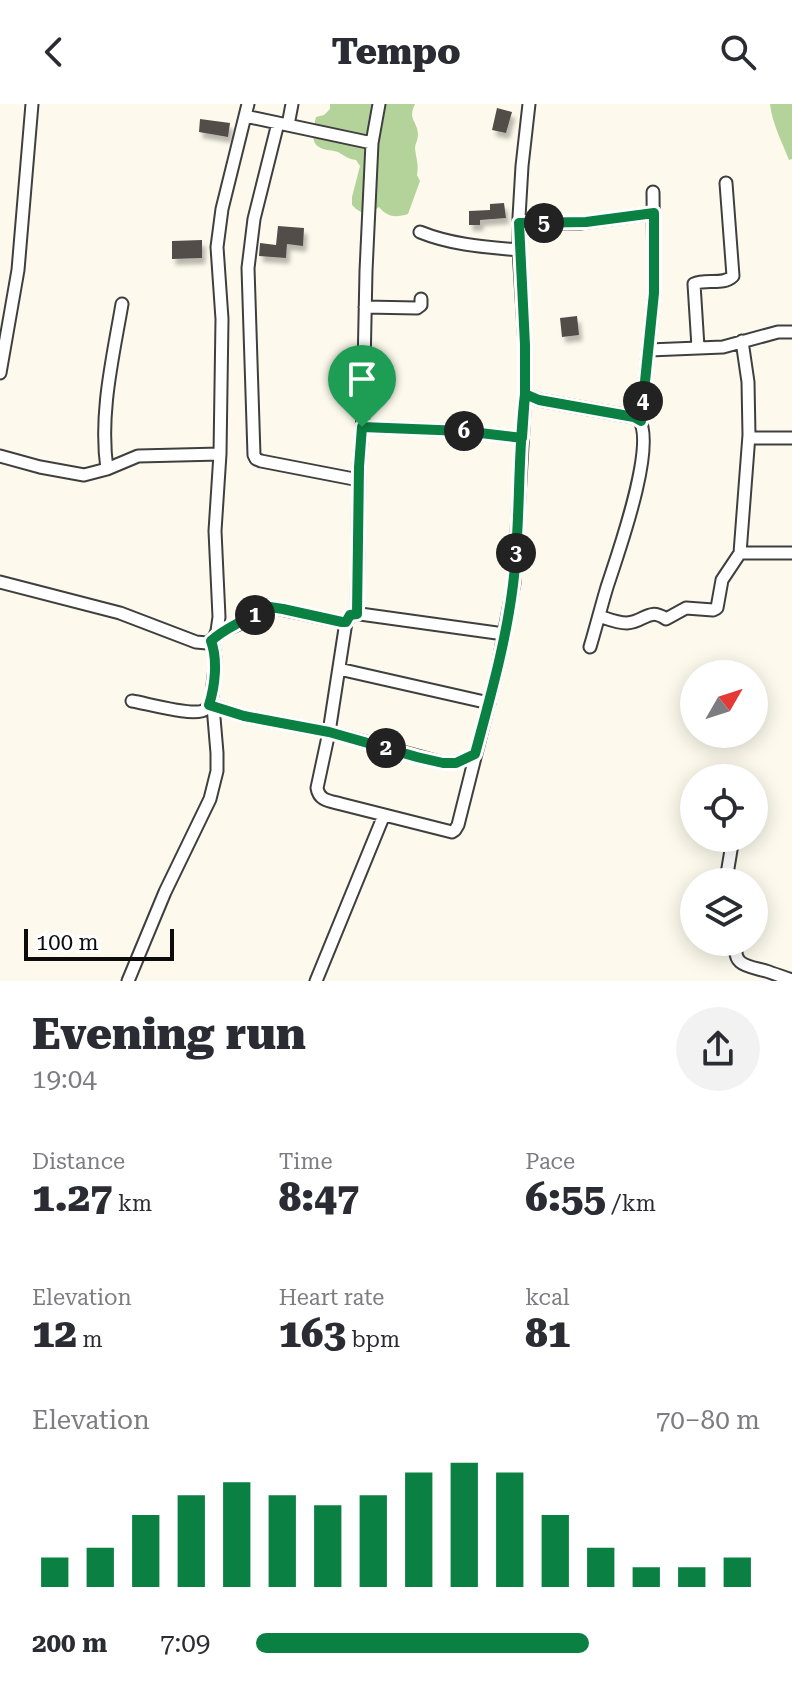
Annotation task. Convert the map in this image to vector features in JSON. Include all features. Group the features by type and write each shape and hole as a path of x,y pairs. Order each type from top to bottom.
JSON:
{"street":[{"path":"0,373 18,270 32,104"},
{"path":"292,104 254,219 248,268 254,455 261,461 359,480"},
{"path":"357,614 372,143 379,104"},
{"path":"504,634 350,615 346,622 317,788 319,796 447,832 455,830 489,703 512,598 525,394 519,223 529,104"},
{"path":"128,981 165,892 210,799 217,771 216,733 211,706 215,660 212,639 219,617 215,530 220,454 222,319 217,247 222,209 247,110 283,124 372,143"},
{"path":"698,347 694,284 726,281 733,276 726,183"},
{"path":"590,647 636,493 644,437 641,421 654,293 653,192"},
{"path":"519,223 586,222 654,213"},
{"path":"420,232 463,244 519,250"},
{"path":"365,307 417,308 421,305 421,299"},
{"path":"107,469 107,404 122,304"},
{"path":"649,350 723,347 778,332 792,332"},
{"path":"599,616 624,623 635,622 651,613 666,619 686,608 713,610 719,604 722,580 740,553 749,438 748,382 742,341"},
{"path":"525,394 539,400 634,417 641,421"},
{"path":"362,427 463,431 522,438"},
{"path":"749,438 792,438"},
{"path":"0,456 84,475 138,456 220,454"},
{"path":"740,553 792,553"},
{"path":"0,582 120,613 196,642 207,643 221,632 250,618 263,606 346,622"},
{"path":"339,669 489,703"},
{"path":"132,701 197,712 211,706"},
{"path":"211,706 244,716 329,732 443,763 456,763 475,754"},
{"path":"316,981 384,815"},
{"path":"737,956 744,965 792,980"}],"green space":[{"path":"330,104 415,104 412,117 418,130 415,148 420,181 408,214 392,216 379,207 365,213 352,205 360,166 356,160 319,147 313,137 316,117 324,115"},
{"path":"770,104 792,104 792,159 789,160"}],"building":[{"path":"497,108 512,112 506,133 492,130"},
{"path":"200,119 230,123 228,137 199,132"},
{"path":"504,203 506,218 480,220 480,225 469,225 469,211 490,210 490,204"},
{"path":"278,226 304,228 303,246 287,244 286,258 259,256 260,243 276,245"},
{"path":"202,240 202,258 172,259 172,241"},
{"path":"577,316 579,335 562,337 560,318"}],"route":[{"path":"654,213 654,293 641,421 634,417 539,400 525,394 512,598 475,754 456,763 417,757 329,732 244,716 209,705 215,660 211,641 221,632 250,618 263,606 342,622 346,622 353,613 357,614 362,427 463,431 522,438 525,345 519,223 586,222 654,213"}]}
